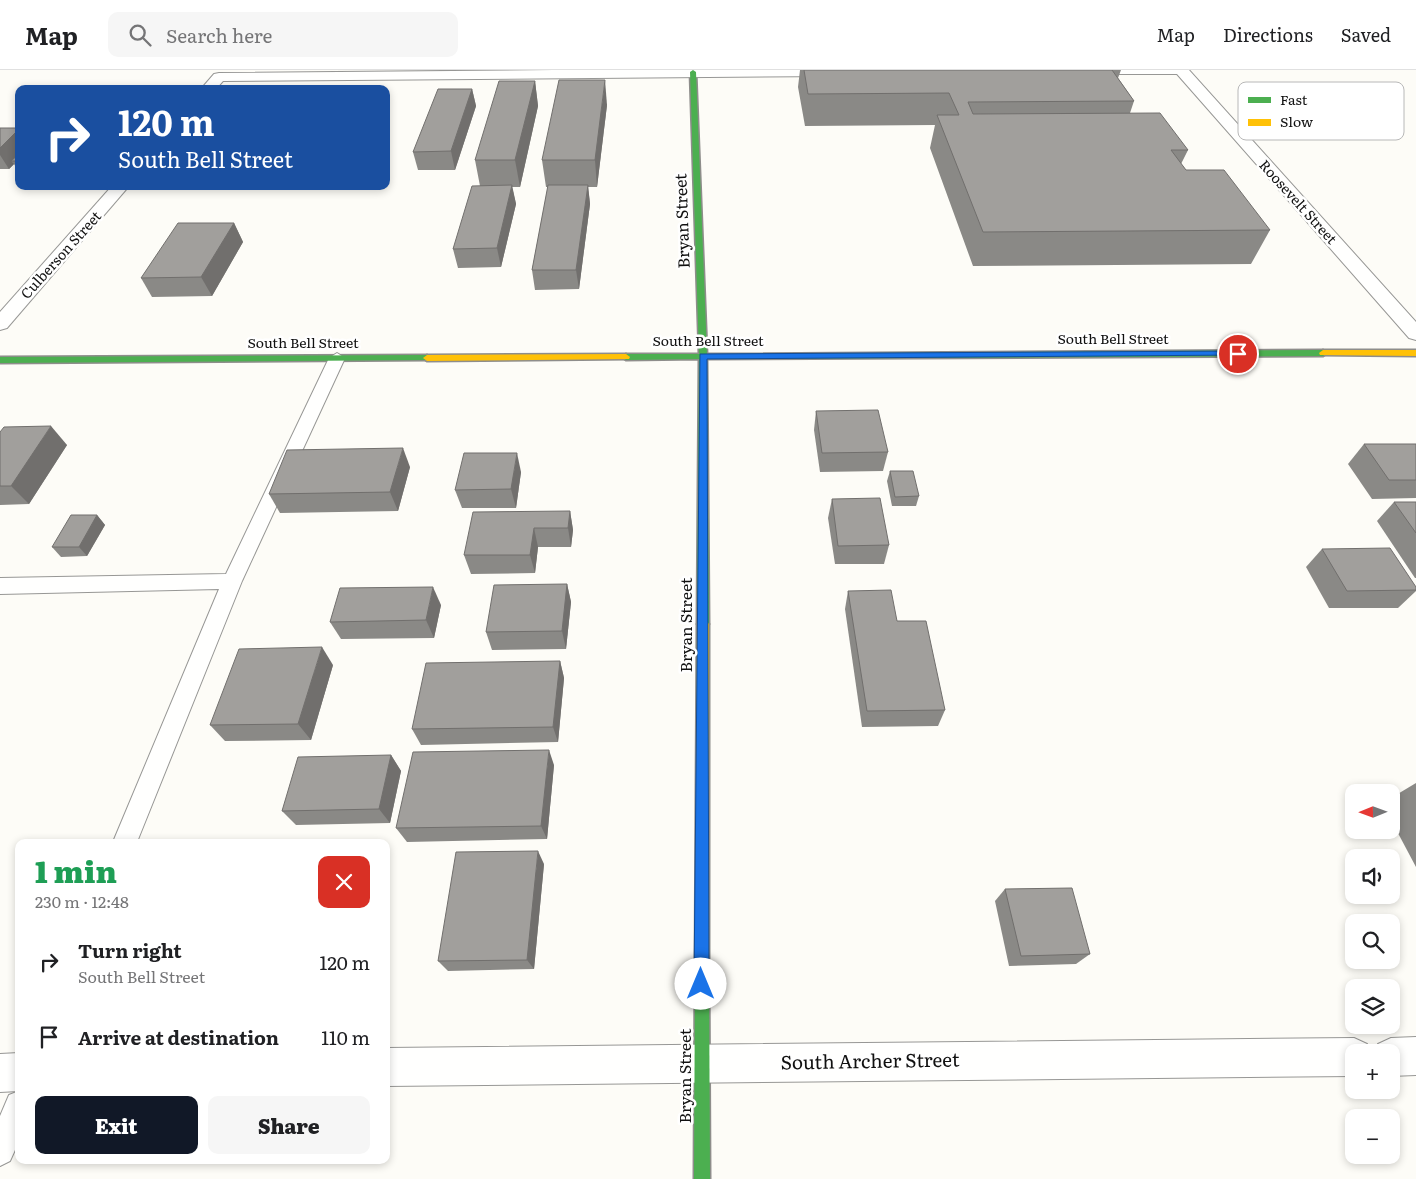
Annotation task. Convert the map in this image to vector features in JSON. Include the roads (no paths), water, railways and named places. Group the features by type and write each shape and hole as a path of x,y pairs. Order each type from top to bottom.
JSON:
{"main road":[{"name":"Bryan Street","path":"693,72 703,356 702,1179"},
{"name":"South Bell Street","path":"0,360 1416,353"}],"street":[{"path":"1070,70 1180,70"},
{"name":"Roosevelt Street","path":"1180,70 1238,135"},
{"path":"211,85 219,76 852,72"},
{"name":"Roosevelt Street","path":"1243,140 1416,334"},
{"name":"Culberson Street","path":"0,324 118,190"},
{"path":"1400,1056 1416,1056"},
{"name":"South Archer Street","path":"390,1067 1345,1057"},
{"path":"0,1073 15,1072"}],"lane":[{"path":"126,839 232,581 337,358"},
{"path":"0,586 232,581"},
{"path":"0,1151 15,1115"}]}
